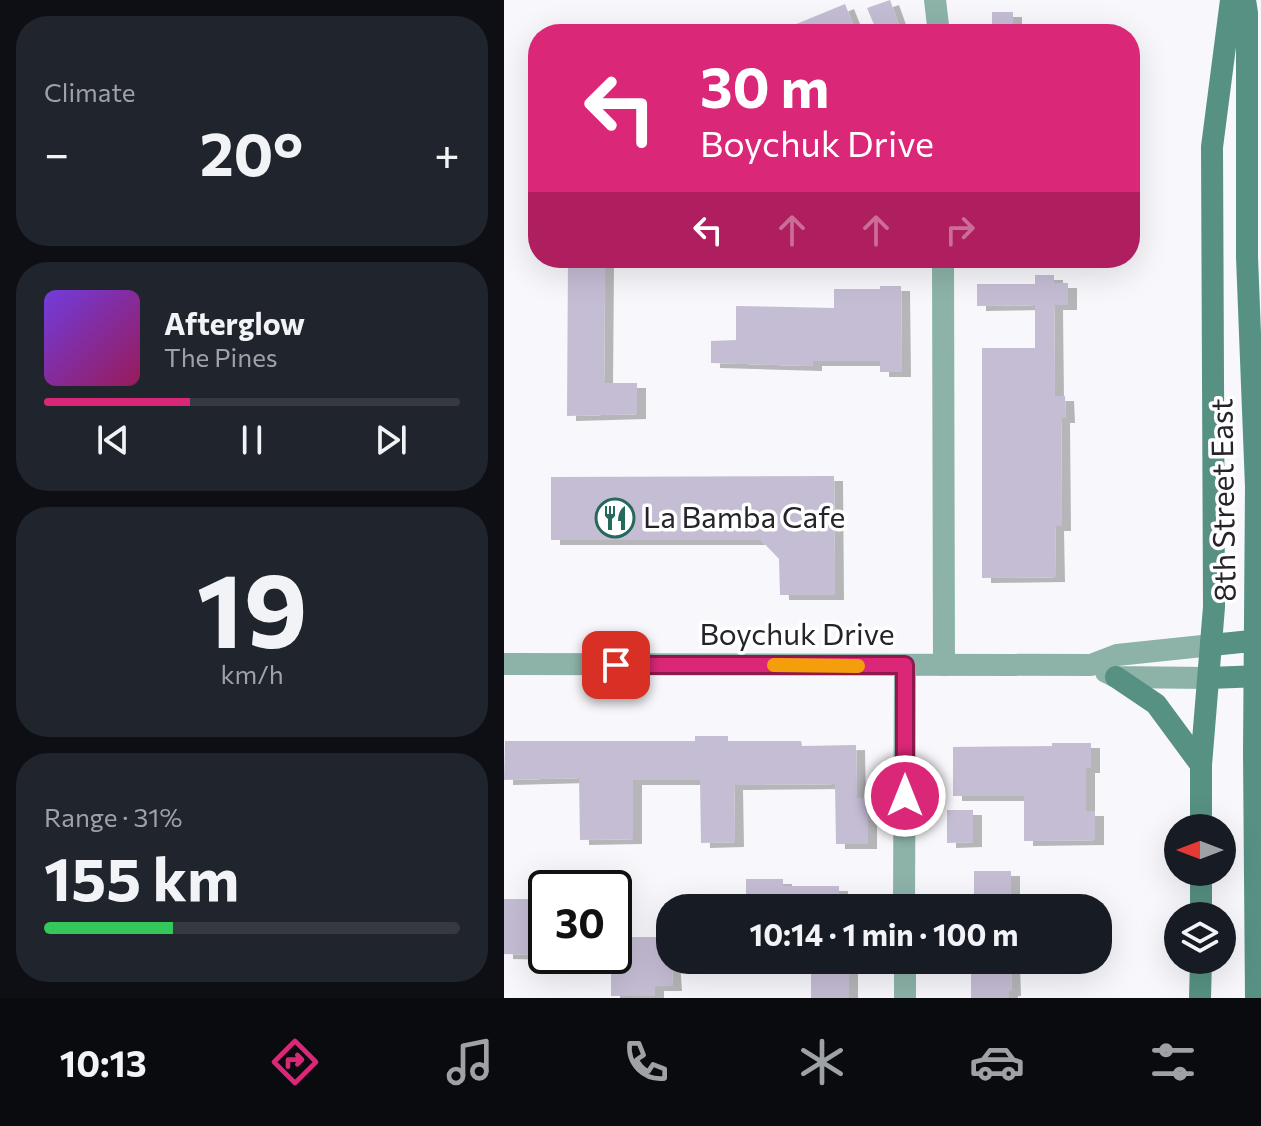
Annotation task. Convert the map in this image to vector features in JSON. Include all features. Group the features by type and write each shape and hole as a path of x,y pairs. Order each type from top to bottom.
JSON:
{"main road":[{"name":"8th Street East","path":"1201,814 1201,765 1212,645 1212,147 1231,0"},
{"name":"8th Street East","path":"1245,0 1247,257 1259,494 1256,998"},
{"name":"Boychuk Drive","path":"1212,645 1259,641"},
{"name":"Boychuk Drive","path":"1209,678 1258,676"},
{"path":"1116,677 1156,704 1201,765"},
{"path":"1200,998 1201,974"}],"street":[{"path":"935,0 938,24"},
{"path":"943,268 944,665"},
{"name":"Boychuk Drive","path":"504,664 1091,665 1117,655 1212,645"},
{"path":"904,894 905,665"},
{"name":"Boychuk Drive","path":"1091,665 1116,677 1209,678"},
{"path":"905,974 905,998"}],"building":[{"path":"890,0 899,24 874,24 867,8"},
{"path":"845,4 853,24 796,24"},
{"path":"992,12 1013,12 1013,24 992,24"},
{"path":"568,268 605,268 604,383 637,383 637,414 567,416"},
{"path":"1035,275 1054,275 1054,283 1068,283 1068,305 1054,305 1055,396 1065,396 1066,418 1061,418 1062,526 1055,526 1056,577 982,578 982,348 1035,348 1035,305 977,306 977,284 1035,284"},
{"path":"880,286 901,286 902,372 880,372 880,361 813,361 813,366 711,363 711,341 736,340 736,306 834,308 834,289 880,289"},
{"path":"834,476 835,595 780,595 779,559 761,540 551,540 551,477"},
{"path":"695,736 728,736 728,741 801,741 802,746 856,745 857,798 868,798 868,844 836,844 835,784 734,785 735,842 701,843 700,780 633,780 633,839 580,840 579,778 504,780 505,741 695,741"},
{"path":"1052,743 1091,743 1091,768 1086,768 1086,811 1095,811 1095,840 1024,841 1024,796 953,796 953,747 1052,746"},
{"path":"947,810 973,810 973,842 947,843"},
{"path":"974,871 1011,871 1011,894 974,894"},
{"path":"746,879 783,879 783,886 839,886 839,894 746,894"},
{"path":"504,899 528,899 528,955 504,954"},
{"path":"632,937 656,937 656,974 672,974 673,986 655,986 655,996 611,996 611,974 632,974"},
{"path":"811,974 849,974 849,998 811,998"},
{"path":"971,974 1011,974 1009,998 971,998"}],"slow traffic":[{"path":"774,665 858,666"}],"place":[{"name":"La Bamba Cafe","path":"615,518"}],"route":[{"path":"616,665 905,665 905,796"}]}
